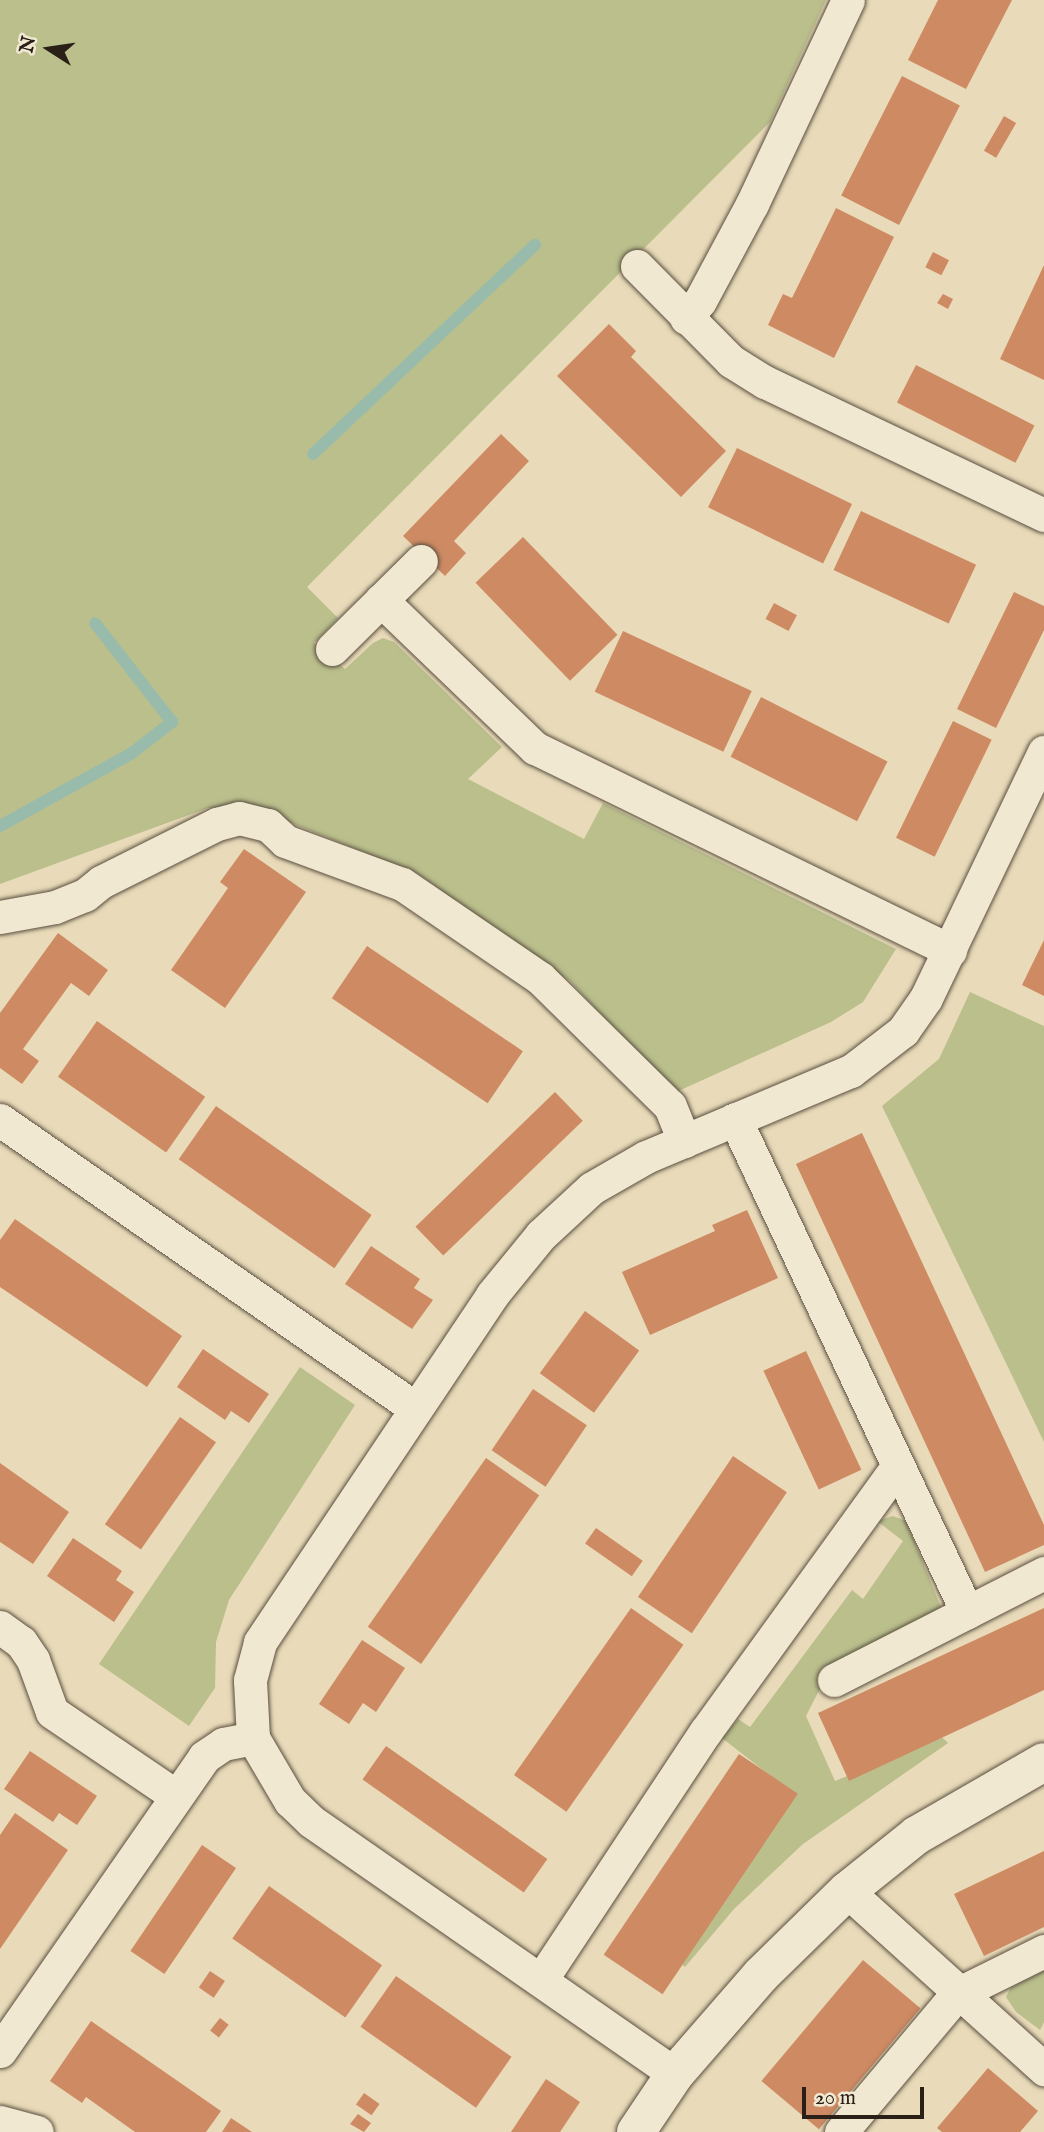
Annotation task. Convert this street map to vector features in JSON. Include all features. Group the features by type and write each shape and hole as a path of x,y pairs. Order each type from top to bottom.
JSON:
{"street":[{"path":"686,318 700,301 752,204 848,0"},
{"path":"637,266 686,318 731,360 765,382 1044,515"},
{"path":"332,649 421,561"},
{"path":"382,600 535,748 950,950"},
{"path":"675,2074 311,1821 290,1801 253,1738 250,1680 260,1642 274,1614 492,1295 541,1235 592,1188 684,1141 870,1059 903,1031 950,950 1044,752"},
{"path":"0,917 55,907 85,895 101,882 217,824 239,818 268,825 285,841 402,884 540,978 670,1106 684,1141"},
{"path":"735,1119 967,1612"},
{"path":"0,1120 415,1408"},
{"path":"541,1980 706,1731 898,1466"},
{"path":"834,1680 1044,1573"},
{"path":"0,1627 21,1642 33,1660 52,1712 176,1796"},
{"path":"0,2050 204,1757 223,1744 253,1738"},
{"path":"636,2132 675,2074 761,1975 847,1891 917,1835 1044,1762"},
{"path":"847,1891 957,1994 1044,2069"},
{"path":"841,2132 957,1994 1044,1951"},
{"path":"0,2122 37,2132"}],"green space":[{"path":"0,0 826,0 770,122 307,587 338,618 314,643 345,669 373,643 383,638 394,642 502,747 468,779 584,839 603,803 896,949 863,1002 831,1022 674,1093 570,981 416,873 249,806 208,808 0,884"},
{"path":"970,992 1044,1026 1044,1442 882,1106 939,1059"},
{"path":"300,1367 355,1405 229,1600 216,1642 215,1688 189,1726 99,1664"},
{"path":"893,1516 906,1521 941,1607 826,1677 806,1716 835,1781 942,1737 948,1743 803,1844 734,1909 685,1967 679,1962 794,1794 722,1738 738,1719 750,1727 852,1590 863,1599 903,1541 877,1521"},
{"path":"1044,1970 1044,2022 1040,2030 1016,2012 1006,1997 1011,1987"}],"building":[{"path":"938,0 1012,0 966,89 908,60"},
{"path":"902,76 960,106 899,225 841,195"},
{"path":"1004,116 1016,123 996,158 984,151"},
{"path":"836,208 894,237 834,358 768,325 783,294 792,298"},
{"path":"933,252 949,260 941,275 925,267"},
{"path":"1044,265 1044,380 1000,359"},
{"path":"943,294 953,299 948,309 937,303"},
{"path":"609,324 636,351 631,357 726,451 681,497 557,376"},
{"path":"916,365 1035,425 1015,463 897,402"},
{"path":"501,434 529,461 454,541 466,553 445,576 403,536"},
{"path":"737,448 852,504 823,563 708,507"},
{"path":"861,511 976,565 949,624 834,570"},
{"path":"523,537 617,635 570,681 476,583"},
{"path":"1014,592 1044,606 1044,630 996,728 957,709"},
{"path":"774,603 797,615 789,631 766,619"},
{"path":"623,631 752,691 723,752 595,692"},
{"path":"761,697 888,761 857,821 731,757"},
{"path":"953,721 992,740 935,857 896,838"},
{"path":"244,849 306,892 225,1008 171,970 228,888 220,882"},
{"path":"58,933 108,970 89,996 71,983 23,1049 39,1061 22,1084 0,1068 0,1013"},
{"path":"1044,940 1044,996 1022,985"},
{"path":"367,946 523,1051 488,1103 332,998"},
{"path":"97,1021 205,1097 166,1152 58,1077"},
{"path":"555,1092 583,1121 443,1256 415,1227"},
{"path":"216,1106 372,1215 334,1268 179,1159"},
{"path":"862,1133 1044,1525 1044,1545 985,1572 796,1164"},
{"path":"747,1210 778,1278 650,1335 622,1272 715,1231 712,1225"},
{"path":"15,1219 182,1336 147,1387 0,1287 0,1240"},
{"path":"371,1246 420,1279 414,1288 433,1300 412,1329 345,1284"},
{"path":"585,1311 639,1350 594,1413 540,1373"},
{"path":"203,1349 269,1394 249,1423 231,1411 225,1420 177,1387"},
{"path":"806,1351 861,1470 819,1490 763,1371"},
{"path":"533,1389 587,1425 546,1487 492,1450"},
{"path":"180,1417 216,1442 141,1550 105,1524"},
{"path":"733,1456 787,1492 692,1633 638,1597"},
{"path":"486,1458 539,1495 421,1664 368,1627"},
{"path":"0,1463 69,1512 33,1564 0,1542"},
{"path":"596,1528 643,1561 632,1576 585,1544"},
{"path":"73,1538 122,1571 116,1580 134,1592 114,1622 47,1576"},
{"path":"631,1608 683,1645 566,1812 514,1775"},
{"path":"1044,1608 1044,1690 849,1781 818,1713"},
{"path":"362,1640 405,1668 376,1712 363,1703 349,1724 319,1704"},
{"path":"386,1746 547,1859 524,1893 362,1780"},
{"path":"30,1751 97,1796 77,1825 59,1813 53,1822 4,1789"},
{"path":"739,1754 798,1794 663,1994 604,1955"},
{"path":"15,1813 68,1850 0,1949 0,1835"},
{"path":"202,1845 236,1868 164,1974 130,1951"},
{"path":"1044,1851 1044,1927 984,1956 954,1894"},
{"path":"269,1886 382,1965 345,2018 232,1938"},
{"path":"863,1960 920,2008 819,2129 761,2081"},
{"path":"210,1971 225,1981 214,1998 199,1988"},
{"path":"396,1976 512,2057 476,2108 360,2027"},
{"path":"220,2018 229,2025 219,2037 210,2031"},
{"path":"91,2021 221,2111 206,2132 135,2132 86,2097 82,2103 50,2081"},
{"path":"988,2068 1038,2111 1020,2132 942,2132 937,2128"},
{"path":"546,2079 580,2102 560,2132 511,2132"},
{"path":"364,2093 380,2104 372,2115 356,2104"},
{"path":"358,2114 371,2123 364,2132 350,2124"},
{"path":"231,2118 252,2132 222,2132"}],"waterway":[{"path":"313,454 535,245"},
{"path":"0,826 132,753 172,722 95,623"}]}
